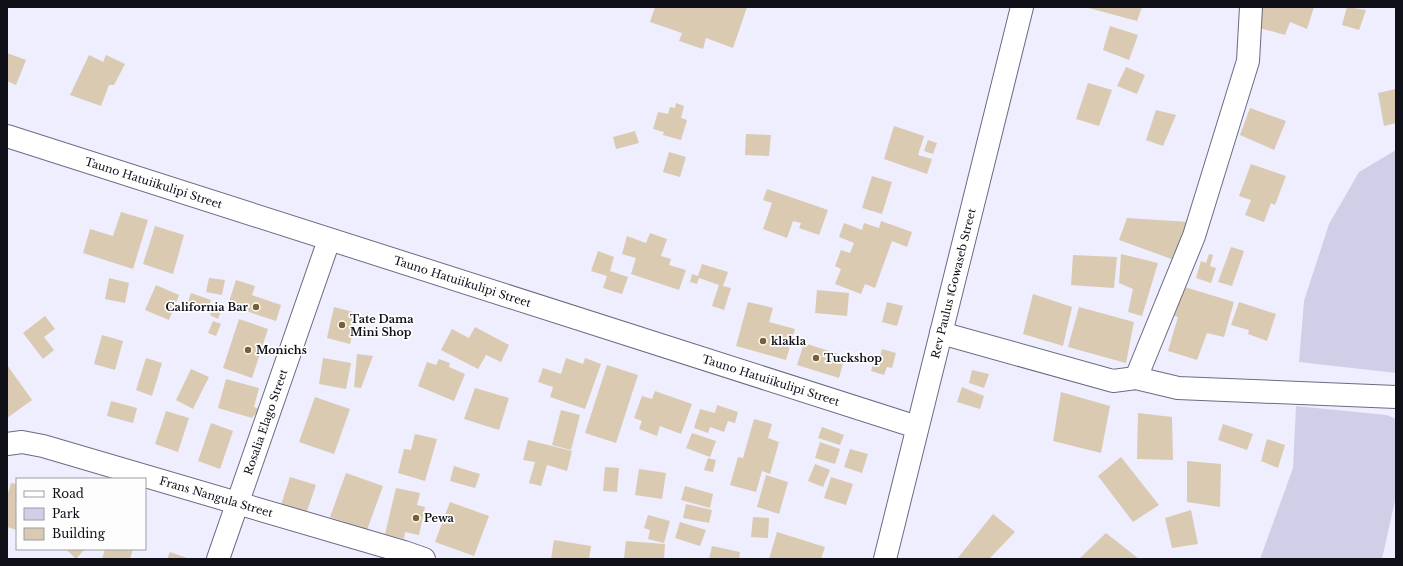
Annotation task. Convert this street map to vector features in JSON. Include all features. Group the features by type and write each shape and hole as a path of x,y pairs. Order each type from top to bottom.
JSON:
{"street":[{"name":"Rev Paulus ǁGowaseb Street","path":"885,559 1022,7"},
{"path":"1136,378 1194,236 1234,107 1248,61 1251,7"},
{"name":"Tauno Hatuiikulipi Street","path":"7,136 328,240 917,427"},
{"name":"Rosalia Elago Street","path":"218,559 236,502 328,240"},
{"path":"941,333 1113,381 1136,378 1178,388 1396,397"},
{"name":"Frans Nangula Street","path":"7,444 22,442 43,446 424,559"}],"green space":[{"path":"1396,150 1396,373 1299,362 1304,301 1329,224 1359,172"},
{"path":"1296,406 1387,415 1396,419 1396,496 1382,559 1260,559 1293,468"}],"building":[{"path":"655,7 747,7 733,48 706,38 703,49 679,41 682,33 650,22"},
{"path":"1085,7 1142,7 1137,21"},
{"path":"1263,7 1314,7 1307,29 1290,22 1285,35 1256,27"},
{"path":"1347,7 1366,10 1359,30 1342,25"},
{"path":"1110,26 1138,35 1129,60 1103,50"},
{"path":"7,53 26,60 16,85 7,81"},
{"path":"89,55 103,62 106,55 125,64 114,85 109,85 101,106 70,95"},
{"path":"1126,67 1145,75 1137,94 1117,86"},
{"path":"1088,83 1112,90 1099,126 1076,119"},
{"path":"1396,89 1396,123 1384,126 1378,93"},
{"path":"676,103 684,106 681,118 687,120 681,140 663,135 664,132 653,129 658,112 668,114 670,107 675,108"},
{"path":"1250,108 1286,121 1274,150 1240,135"},
{"path":"1156,110 1176,115 1163,146 1146,140"},
{"path":"894,126 924,136 918,155 932,159 927,174 884,159"},
{"path":"635,131 639,143 616,149 613,137"},
{"path":"746,134 771,135 769,156 745,155"},
{"path":"928,140 937,143 933,154 924,151"},
{"path":"669,152 686,157 680,177 663,172"},
{"path":"1251,164 1286,176 1275,205 1271,203 1264,222 1245,215 1251,200 1239,196"},
{"path":"872,176 892,182 882,214 862,208"},
{"path":"767,189 828,210 819,235 799,228 801,223 793,221 787,238 763,229 772,203 763,200"},
{"path":"121,212 148,220 133,269 83,253 90,229 113,236"},
{"path":"1127,218 1189,222 1177,261 1119,240"},
{"path":"881,221 912,232 907,247 892,241 875,288 865,284 861,294 835,284 841,269 835,266 841,250 850,253 854,243 839,237 844,223 862,230 864,223 879,228"},
{"path":"155,226 184,235 173,274 143,264"},
{"path":"650,233 667,239 661,256 671,259 669,265 686,270 679,290 631,274 636,258 622,254 627,236 646,243"},
{"path":"1231,247 1244,251 1232,286 1218,282"},
{"path":"598,251 614,257 610,271 628,277 622,294 603,288 607,276 591,271"},
{"path":"1121,254 1158,263 1142,316 1128,312 1133,289 1119,283"},
{"path":"1209,254 1213,255 1210,266 1216,268 1211,283 1196,278 1201,261 1206,263"},
{"path":"1073,255 1117,257 1114,288 1071,285"},
{"path":"702,264 728,272 723,286 731,288 724,310 712,306 719,285 699,278 697,284 690,282 692,274 698,276"},
{"path":"109,278 129,283 125,303 105,299"},
{"path":"209,278 225,280 222,295 206,292"},
{"path":"236,280 255,286 252,295 281,305 276,321 228,305"},
{"path":"156,285 179,295 169,320 145,310"},
{"path":"1178,285 1234,302 1224,337 1207,333 1197,360 1168,351 1178,317 1168,314"},
{"path":"817,290 849,293 847,316 815,313"},
{"path":"191,293 211,300 207,312 187,305"},
{"path":"1033,294 1072,307 1063,346 1023,334"},
{"path":"748,302 773,308 769,322 795,329 786,360 736,346"},
{"path":"887,302 903,306 897,326 882,322"},
{"path":"1239,302 1276,314 1267,341 1248,334 1249,330 1231,325"},
{"path":"215,303 223,305 218,319 210,315"},
{"name":"Tate Dama Mini Shop","path":"334,307 357,313 350,344 327,338"},
{"path":"1079,307 1134,322 1126,363 1068,347"},
{"path":"45,316 55,329 44,337 54,350 43,359 23,333"},
{"path":"239,319 268,329 252,378 223,368"},
{"path":"213,321 221,324 216,336 208,333"},
{"path":"475,327 509,345 501,362 486,355 478,369 441,350 452,329 469,338"},
{"path":"102,335 123,341 115,370 94,364"},
{"path":"804,343 845,356 839,378 797,365"},
{"path":"882,349 896,353 892,368 887,367 884,375 871,371 875,359 879,360"},
{"path":"357,354 373,356 361,388 354,387"},
{"path":"146,358 162,363 152,396 136,390"},
{"path":"323,358 351,363 346,389 319,384"},
{"path":"566,358 583,364 585,358 601,364 585,409 550,397 553,387 538,382 543,368 561,374"},
{"path":"439,359 450,363 449,367 465,374 454,401 418,386 427,362 436,365"},
{"path":"7,365 32,400 7,418"},
{"path":"607,365 638,375 616,443 585,433"},
{"path":"191,369 209,377 193,409 176,400"},
{"path":"972,370 989,374 984,388 969,383"},
{"path":"226,379 259,388 254,407 260,409 252,418 218,408"},
{"path":"962,387 984,396 980,409 957,402"},
{"path":"475,388 509,398 499,430 464,419"},
{"path":"655,391 692,404 681,434 660,426 657,436 639,429 642,421 634,418 642,396 652,399"},
{"path":"1061,392 1110,406 1101,453 1053,441"},
{"path":"315,397 350,409 334,454 299,442"},
{"path":"111,401 137,408 133,423 107,416"},
{"path":"717,405 738,412 735,423 728,421 724,432 710,427 708,433 694,428 700,409 715,413"},
{"path":"561,410 580,415 571,450 552,445"},
{"path":"166,411 189,418 178,452 155,444"},
{"path":"1138,413 1172,417 1173,460 1137,459"},
{"path":"754,419 772,424 768,438 779,442 770,474 762,471 756,492 730,485 738,457 743,458"},
{"path":"211,423 233,431 220,469 198,461"},
{"path":"1223,424 1253,434 1247,450 1218,440"},
{"path":"822,427 844,435 840,445 818,438"},
{"path":"692,433 716,441 710,457 686,448"},
{"path":"415,434 437,439 425,481 398,473 404,449 411,450"},
{"path":"1267,439 1285,445 1278,468 1261,461"},
{"path":"528,440 572,451 567,471 547,465 541,486 529,483 535,462 523,460"},
{"path":"820,442 840,449 835,464 815,458"},
{"path":"850,449 868,454 862,473 844,467"},
{"path":"1121,457 1159,505 1133,522 1098,476"},
{"path":"708,458 716,460 713,472 704,470"},
{"path":"1187,461 1221,464 1220,507 1187,502"},
{"path":"815,464 830,470 823,487 808,481"},
{"path":"454,466 480,474 475,488 450,481"},
{"path":"605,467 619,468 617,492 603,491"},
{"path":"639,469 666,473 662,499 635,495"},
{"path":"346,473 383,486 367,530 330,517"},
{"path":"766,475 788,482 779,514 757,507"},
{"path":"290,477 316,485 306,514 281,505"},
{"path":"831,477 853,484 846,505 824,498"},
{"path":"11,483 16,484 16,530 7,527 7,497"},
{"path":"685,486 713,494 710,508 681,500"},
{"path":"396,488 420,493 417,505 425,507 419,535 405,532 404,539 385,534"},
{"path":"450,502 489,516 474,556 435,542"},
{"path":"686,504 712,510 709,523 683,518"},
{"path":"1191,510 1198,544 1172,548 1165,518"},
{"path":"993,514 1015,532 989,559 957,559"},
{"path":"648,515 670,521 664,543 648,539 650,530 644,528"},
{"path":"753,517 769,518 768,538 751,537"},
{"path":"680,522 706,530 700,546 675,538"},
{"path":"777,532 825,547 821,559 769,559"},
{"path":"1106,533 1139,559 1079,559"},
{"path":"554,540 591,546 589,559 551,559"},
{"path":"626,541 665,544 664,559 624,558"},
{"path":"712,546 740,552 739,559 709,559"},
{"path":"67,550 84,550 76,559"},
{"path":"105,550 133,550 130,559 102,559"},
{"path":"170,552 190,559 167,559"}],"place":[{"name":"California Bar","path":"256,307"},
{"name":"Tate Dama Mini Shop","path":"342,325"},
{"name":"klakla","path":"763,341"},
{"name":"Monichs","path":"248,350"},
{"name":"Tuckshop","path":"816,358"},
{"name":"Pewa","path":"416,518"}]}
